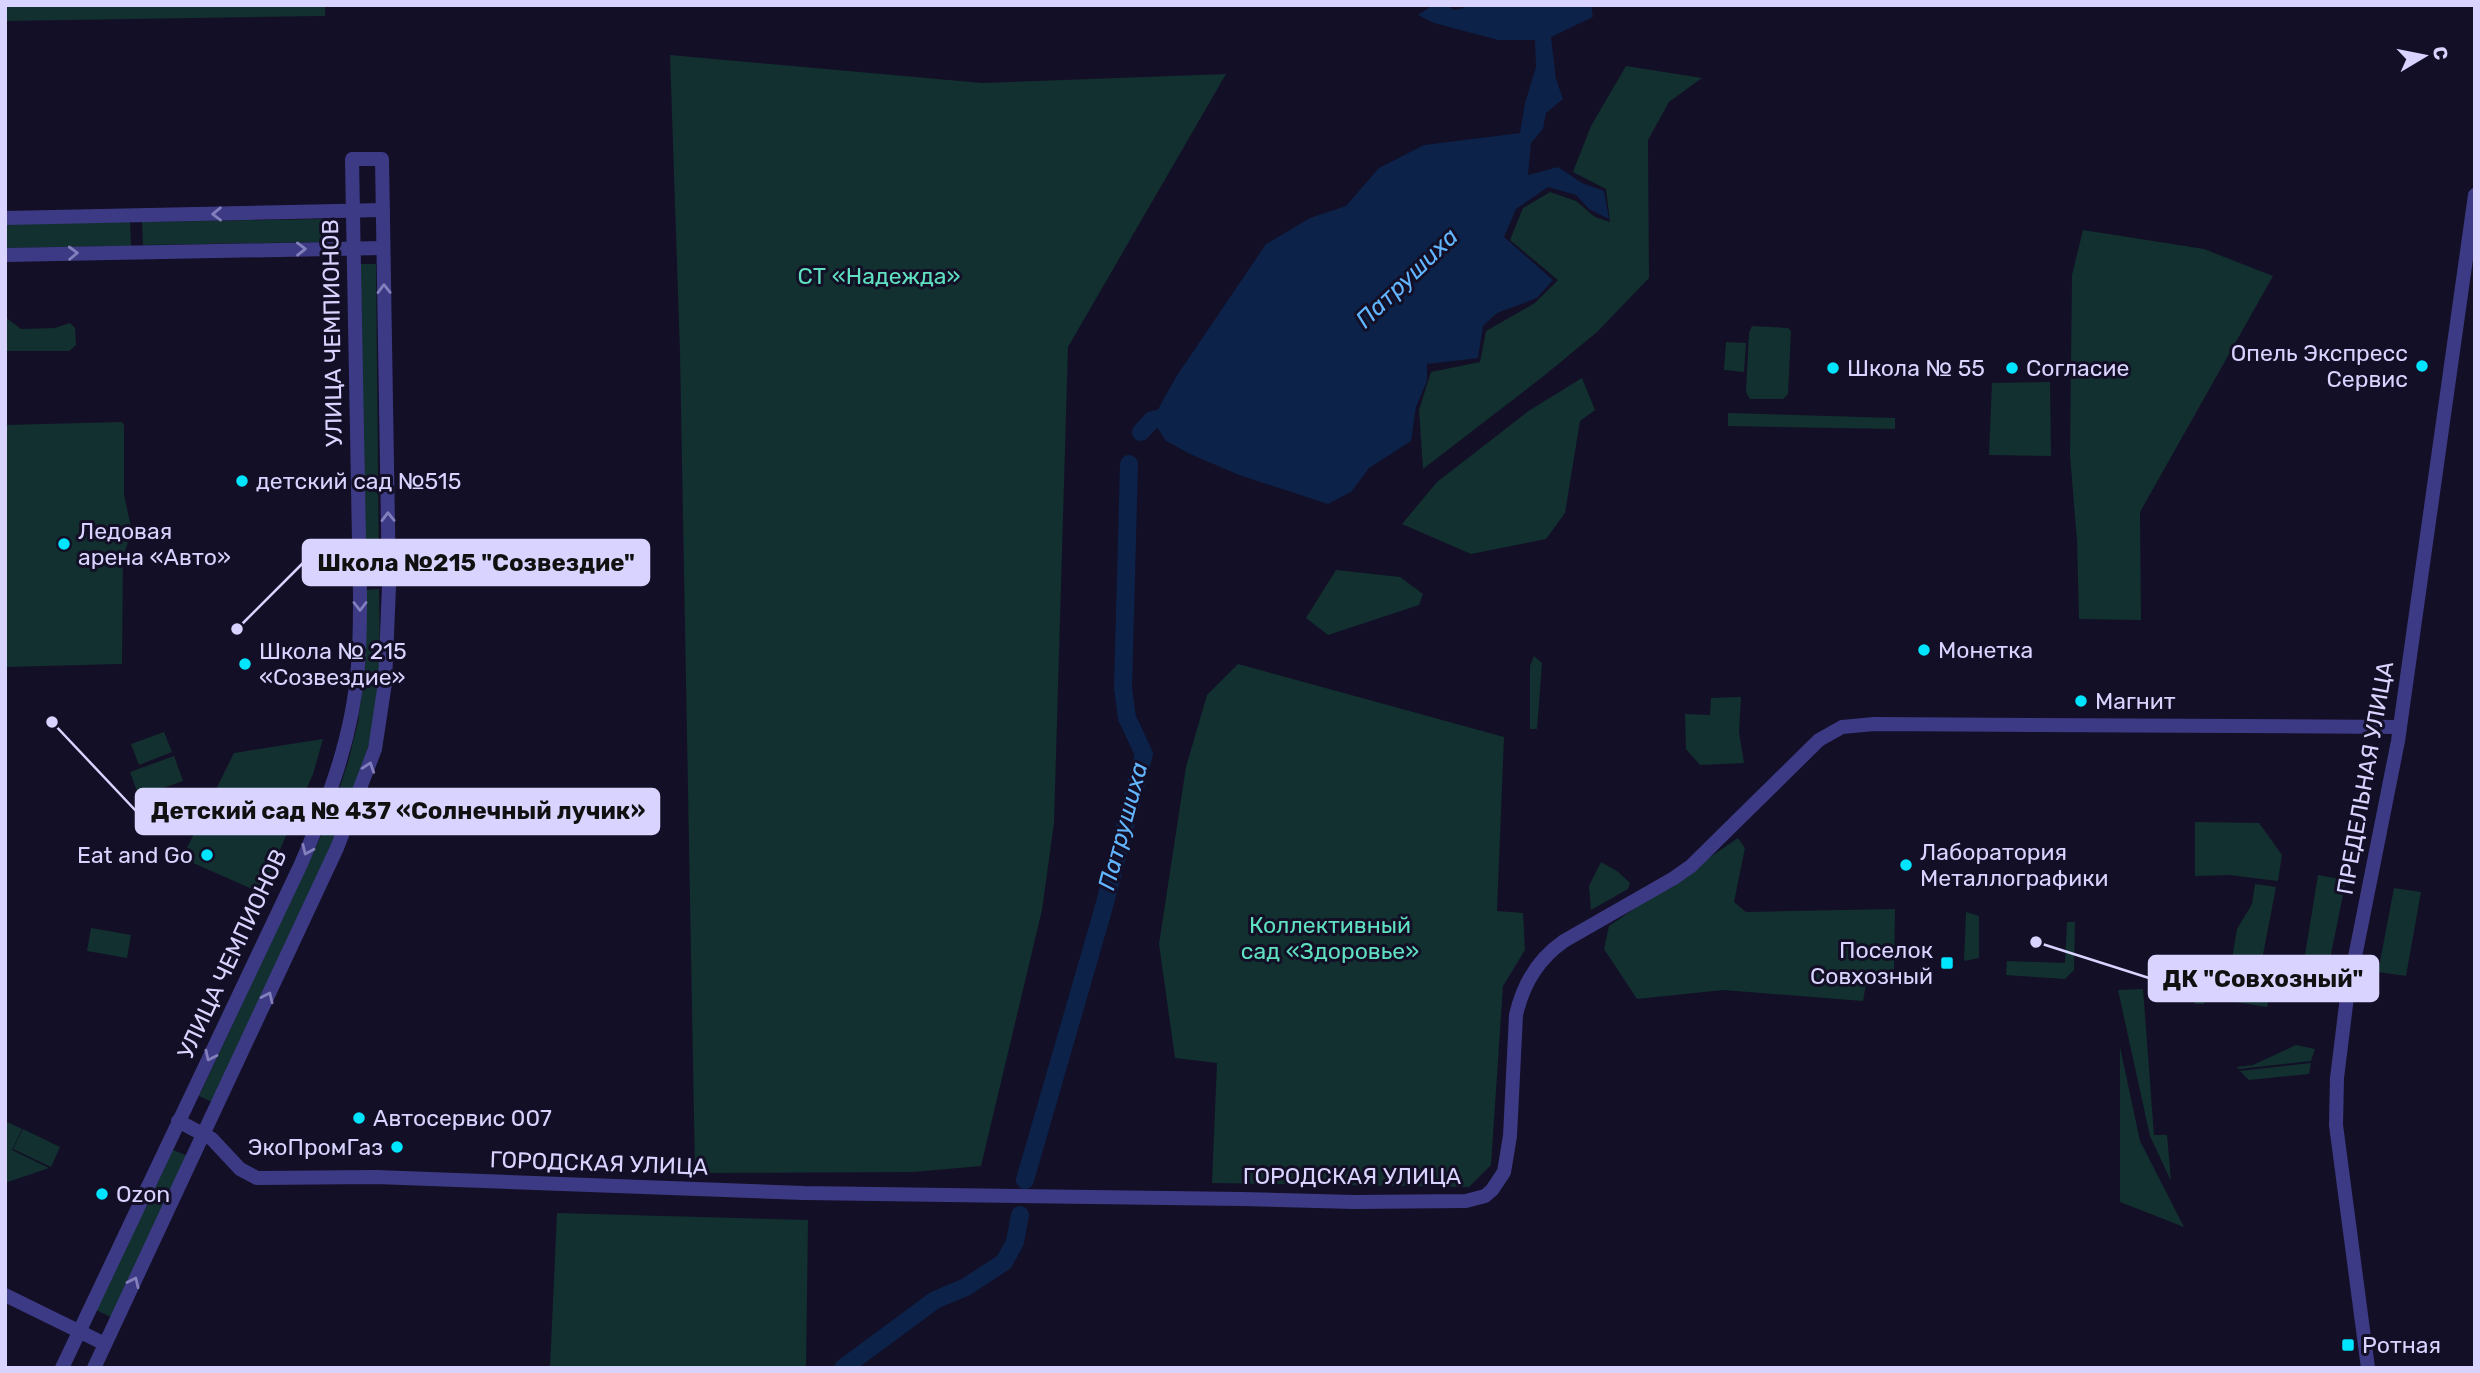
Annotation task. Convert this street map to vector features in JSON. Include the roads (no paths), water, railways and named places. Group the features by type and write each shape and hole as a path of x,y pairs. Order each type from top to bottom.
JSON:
{"street":[{"name":"УЛИЦА ЧЕМПИОНОВ","path":"62,1368 314,833 348,734 358,667 359,632 352,159 382,159 383,210"},
{"name":"ПРЕДЕЛЬНАЯ УЛИЦА","path":"2368,1368 2336,1125 2336,1100 2347,997 2400,727 2475,195"},
{"path":"5,218 383,210 389,586 385,683 380,724 368,770 337,848 94,1368"},
{"path":"5,255 383,248"},
{"name":"ГОРОДСКАЯ УЛИЦА","path":"178,1121 219,1144 240,1170 257,1178 376,1177 793,1193 1466,1201 1485,1196 1500,1182 1508,1156 1516,1015 1520,996 1533,972 1557,946 1691,866 1809,748 1842,727 1860,724 1959,723 2400,727"},
{"path":"5,1295 105,1344"}],"water":[{"path":"1433,5 1446,5 1454,10 1464,8 1465,5 1591,5 1593,17 1551,37 1556,79 1563,99 1546,113 1543,129 1531,143 1528,175 1558,167 1582,183 1604,191 1609,219 1589,209 1576,195 1548,187 1516,209 1504,237 1553,280 1537,298 1497,313 1483,326 1478,358 1427,364 1427,381 1416,407 1411,441 1369,468 1351,492 1328,504 1239,475 1166,441 1152,420 1176,377 1266,244 1310,218 1346,206 1379,168 1424,145 1520,133 1525,103 1536,67 1535,40 1498,40 1434,23 1418,15"}],"waterway":[{"name":"Патрушиха","path":"1141,432 1152,420 1173,416"},
{"name":"Патрушиха","path":"1025,1180 1103,910 1144,754 1127,718 1123,688 1129,464"},
{"name":"Патрушиха","path":"843,1368 935,1300 966,1287 1004,1262 1015,1242 1020,1215"}],"place":[{"name":"Опель Экспресс Сервис","path":"2422,366"},
{"name":"Школа № 55","path":"1833,368"},
{"name":"Согласие","path":"2012,368"},
{"name":"детский сад №515","path":"242,481"},
{"name":"Ледовая арена «Авто»","path":"64,544"},
{"name":"Школа №215 \"Созвездие\"","path":"237,629"},
{"name":"Монетка","path":"1924,650"},
{"name":"Школа № 215 «Созвездие»","path":"245,664"},
{"name":"Магнит","path":"2081,701"},
{"name":"Детский сад № 437 «Солнечный лучик»","path":"52,722"},
{"name":"Eat and Go","path":"207,855"},
{"name":"Лаборатория Металлографики","path":"1906,865"},
{"name":"ДК \"Совхозный\"","path":"2036,942"},
{"name":"Поселок Совхозный","path":"1947,963"},
{"name":"Автосервис 007","path":"359,1118"},
{"name":"ЭкоПромГаз","path":"397,1147"},
{"name":"Ozon","path":"102,1194"},
{"name":"Ротная","path":"2348,1345"}],"park label":[{"name":"СТ «Надежда»","path":"879,276"},
{"name":"Коллективный сад «Здоровье»","path":"1330,938"}]}
